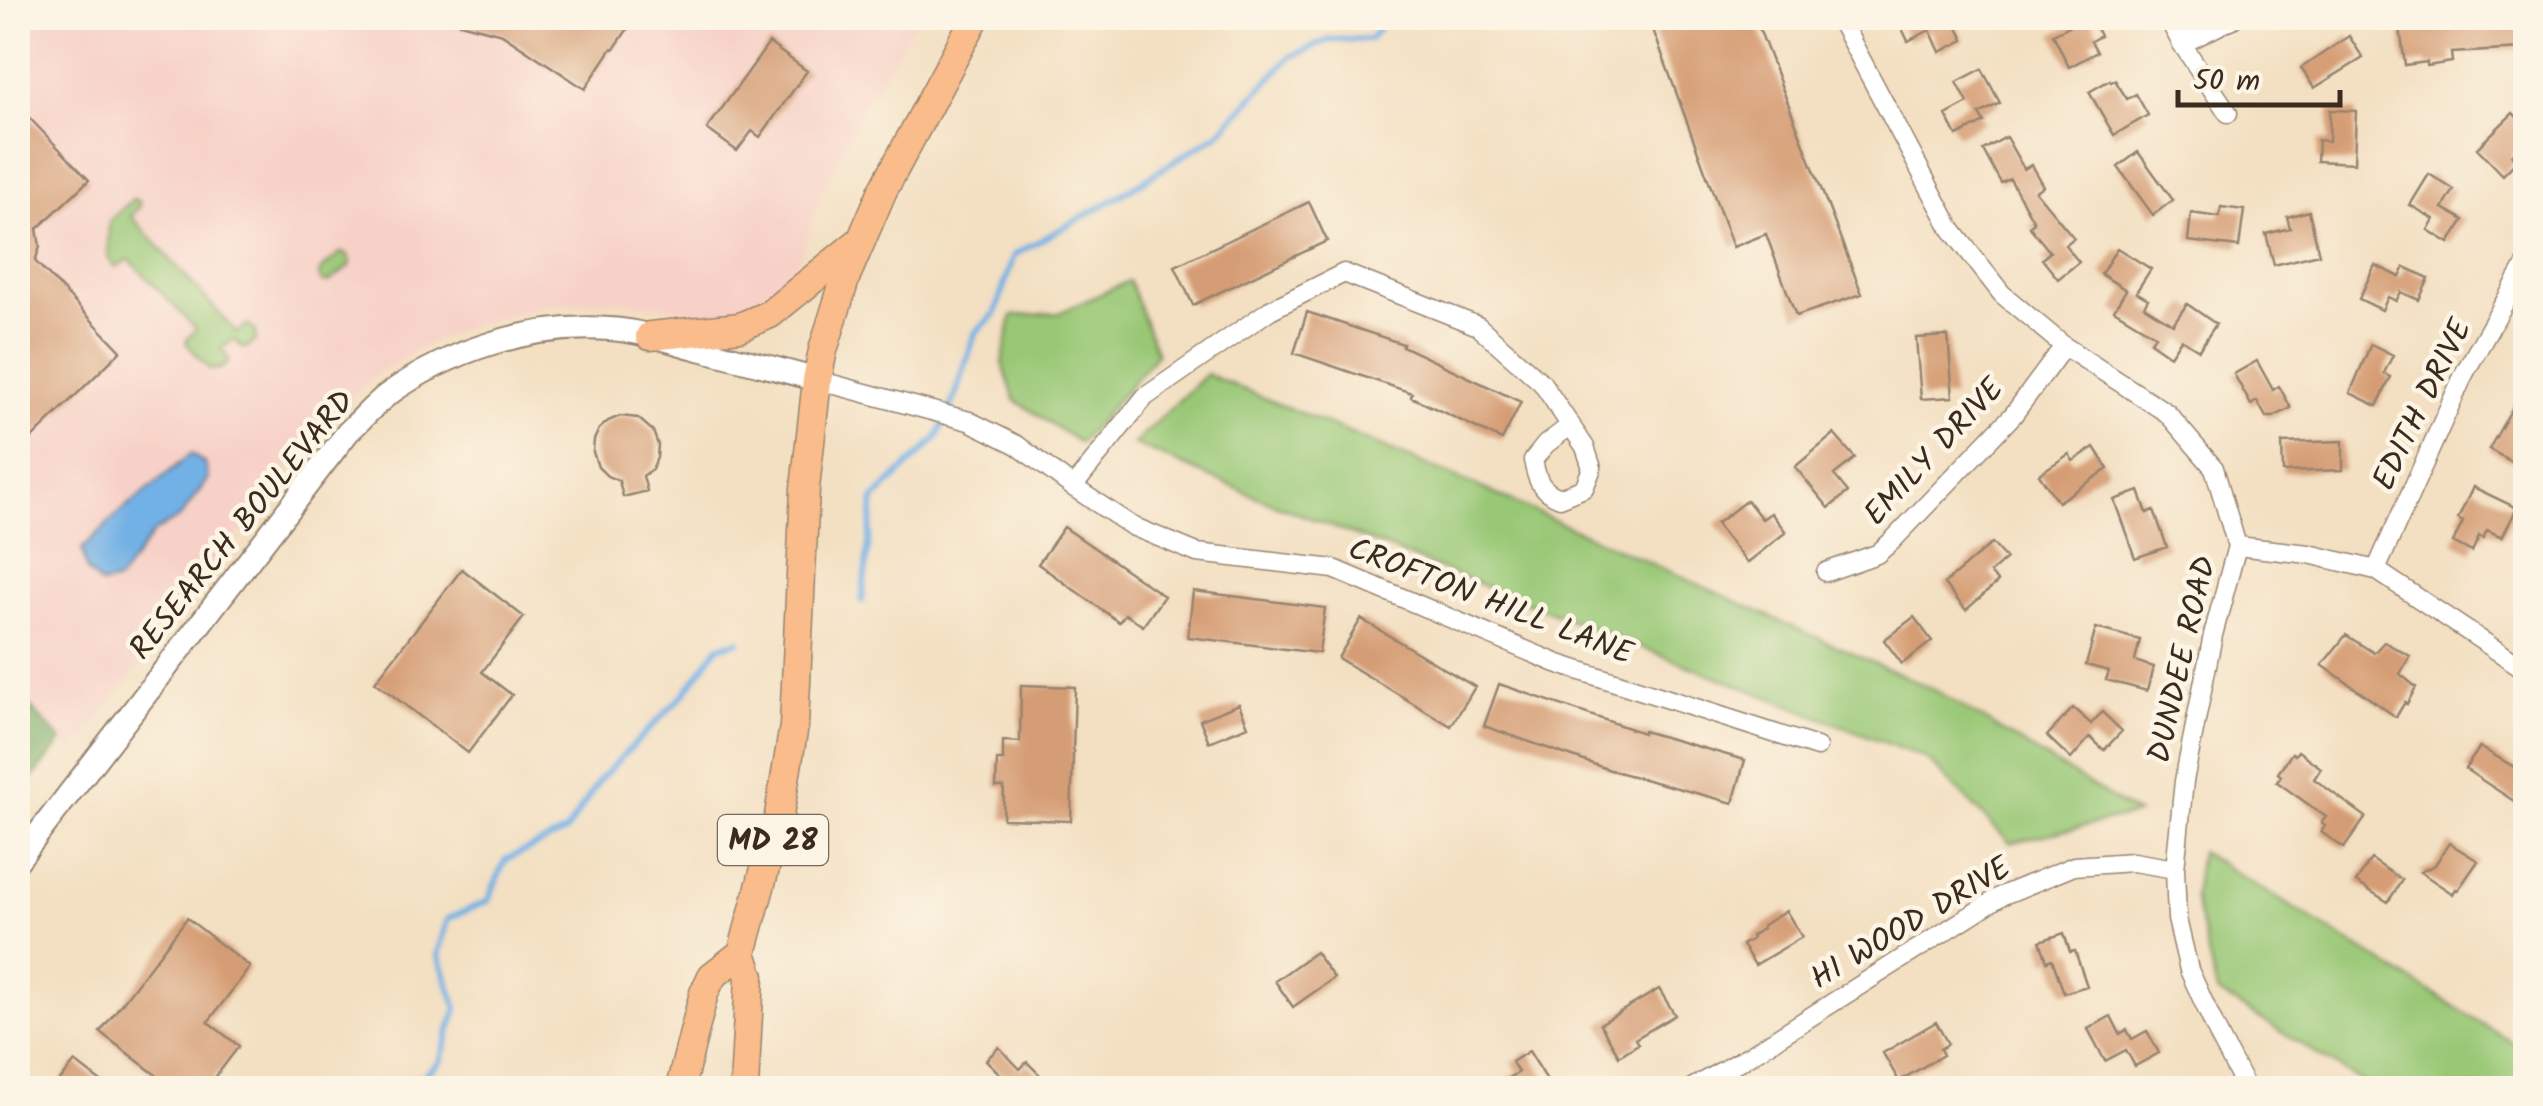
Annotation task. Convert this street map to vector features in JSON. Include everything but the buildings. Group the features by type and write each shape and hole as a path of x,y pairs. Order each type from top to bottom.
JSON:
{"main road":[{"name":"MD 28","path":"744,1088 750,977 742,952 778,820 794,726 805,488 823,350 846,276 882,192 975,18"},
{"path":"650,336 740,326 770,314 861,240"},
{"path":"680,1088 704,993 712,976 742,952"}],"street":[{"name":"DUNDEE ROAD","path":"1838,18 1952,230 2002,294 2064,346 2167,414 2214,468 2237,546 2212,636 2184,781 2175,870 2177,919 2189,970 2246,1088"},
{"path":"2168,18 2228,113"},
{"path":"2182,44 2234,18"},
{"name":"EDITH DRIVE","path":"2376,570 2466,372 2526,266"},
{"path":"1073,487 1146,397 1270,310 1344,273 1478,326 1542,384 1571,425"},
{"name":"RESEARCH BOULEVARD","path":"18,860 348,432 385,397 428,370 500,340 525,334 611,329 817,380"},
{"name":"EMILY DRIVE","path":"1826,572 1877,554 1891,542 2012,416 2064,346"},
{"name":"CROFTON HILL LANE","path":"817,380 969,421 1017,445 1132,526 1197,553 1334,569 1556,663 1817,747"},
{"path":"2237,546 2309,554 2376,570 2525,669"},
{"name":"HI WOOD DRIVE","path":"1692,1088 2001,896 2074,866 2132,862 2175,870"}],"shaded area":[{"path":"18,18 918,18 866,102 822,191 802,253 783,286 769,299 735,314 710,316 615,301 557,304 453,332 375,376 314,435 73,752 18,694"}],"green space":[{"path":"133,199 140,206 131,216 237,333 247,325 255,330 256,340 246,348 234,339 221,349 228,363 220,369 210,370 186,343 196,329 129,259 116,267 108,258 109,221"},
{"path":"340,253 350,259 350,266 329,282 322,282 320,271"},
{"path":"1129,281 1157,354 1080,443 1015,400 1002,363 1012,316 1059,313"},
{"path":"1206,374 1477,486 1935,690 2137,814 2010,843 1927,759 1264,500 1134,444"},
{"path":"18,694 62,741 18,797"},
{"path":"2200,851 2525,1050 2525,1088 2372,1088 2217,992 2194,896"}],"water":[{"path":"191,454 205,464 208,479 180,517 153,533 118,581 101,585 87,571 82,549"}],"waterway":[{"path":"862,601 874,499 937,438 956,395 975,333 995,314 1014,255 1116,198 1218,134 1290,57 1329,40 1370,39 1387,18"},
{"path":"408,1088 440,1062 457,1008 438,954 447,919 488,901 505,860 566,832 600,779 684,694 718,647 739,641"}]}
